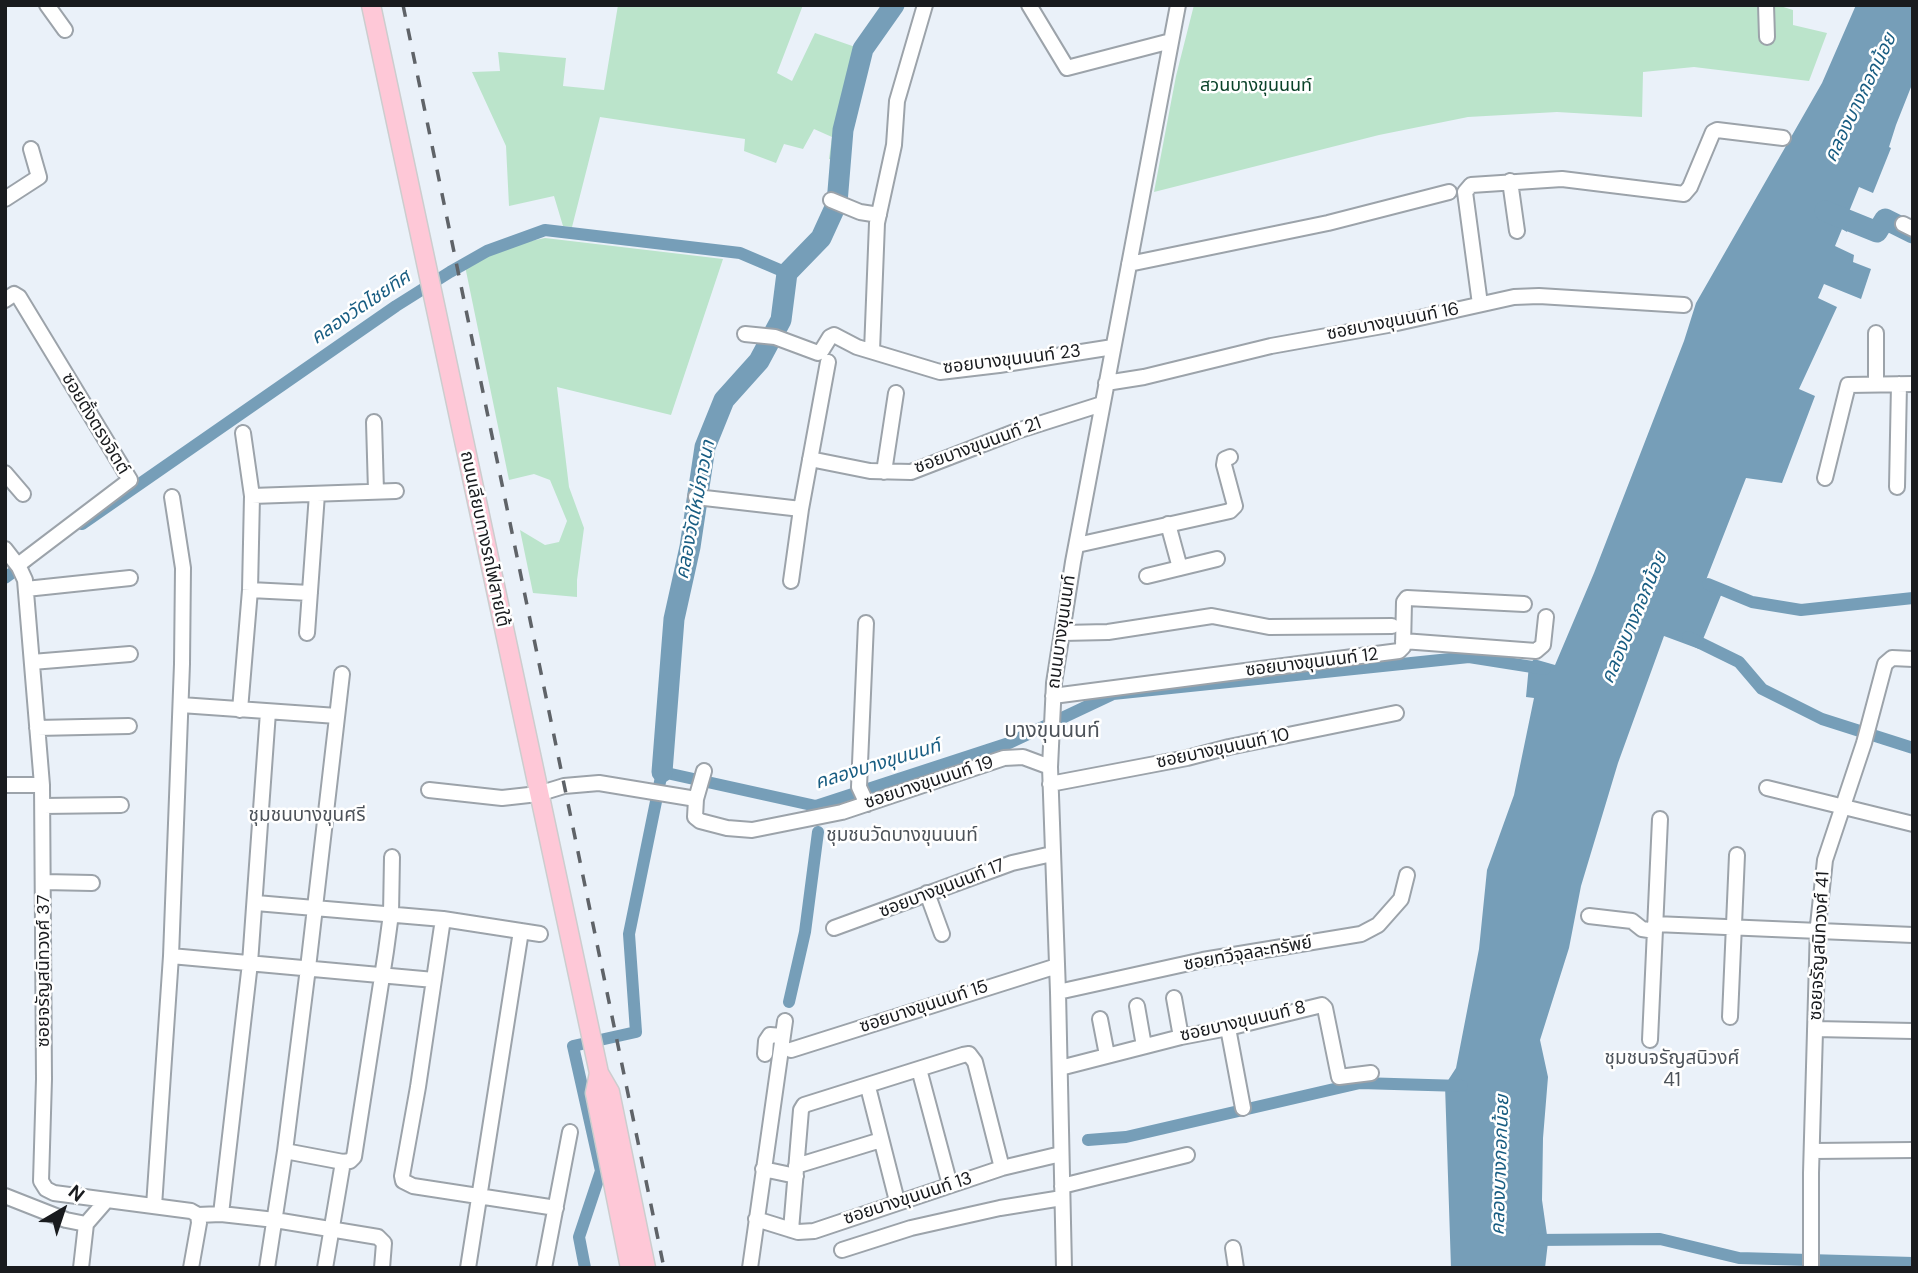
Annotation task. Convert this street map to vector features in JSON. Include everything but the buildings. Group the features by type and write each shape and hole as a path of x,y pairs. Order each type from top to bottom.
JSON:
{"main road":[{"name":"ถนนเลียบทางรถไฟสายใต้","path":"371,5 602,1093"},
{"path":"602,1093 630,1268"},
{"path":"602,1093 646,1268"}],"street":[{"path":"47,5 65,30"},
{"path":"872,351 879,215 894,145 897,101 925,5"},
{"path":"1029,5 1067,68 1171,41"},
{"name":"ถนนบางขุนนนท์","path":"1064,1268 1050,783 1051,716 1062,633 1102,404 1178,5"},
{"path":"1766,5 1767,37"},
{"path":"1480,304 1465,192 1468,187 1476,183 1562,179 1684,194 1690,187 1713,132 1717,130 1783,138"},
{"path":"5,199 38,177 31,149"},
{"path":"1510,181 1517,232"},
{"path":"1129,264 1328,223 1449,192"},
{"path":"831,200 860,212 879,215"},
{"name":"ซอยตั้งตรงจิตต์","path":"5,300 13,295 19,297 130,481 22,575"},
{"name":"ซอยบางขุนนนท์ 16","path":"1106,383 1144,377 1270,346 1388,325 1514,297 1539,296 1684,305"},
{"path":"1876,383 1877,332"},
{"name":"ซอยบางขุนนนท์ 23","path":"745,334 775,337 818,353 834,335 856,347 940,372 1113,347"},
{"path":"791,581 801,509 828,362"},
{"path":"1825,478 1848,386 1906,384 1896,487"},
{"path":"884,472 896,393"},
{"name":"ซอยบางขุนนนท์ 21","path":"810,459 884,472 911,472 1017,431 1102,404"},
{"path":"374,422 376,491"},
{"path":"240,710 250,590 252,496 243,433"},
{"path":"1077,545 1226,513 1234,509 1224,466 1225,459 1230,457"},
{"path":"5,473 23,494"},
{"path":"252,496 396,491"},
{"path":"307,633 317,494"},
{"path":"154,1206 171,956 181,705 183,568 172,497"},
{"path":"699,497 801,509"},
{"path":"1168,524 1180,568"},
{"path":"5,549 22,575 130,578"},
{"path":"1147,576 1217,559"},
{"name":"ซอยจรัญสนิทวงศ์ 37","path":"22,575 43,806 44,1079 41,1181 46,1189 54,1194 191,1211 198,1215 221,1214 275,1220 382,1239 382,1268"},
{"path":"250,590 310,593"},
{"name":"ซอยบางขุนนนท์ 12","path":"1053,696 1399,651 1403,647 1404,602 1407,598 1524,604"},
{"path":"1062,633 1108,632 1212,616 1269,627 1392,625"},
{"path":"1403,641 1536,651 1543,645 1546,617"},
{"path":"866,623 859,787 867,804"},
{"path":"32,662 130,654"},
{"name":"ซอยจรัญสนิทวงศ์ 41","path":"1811,1267 1818,930 1825,860 1845,806 1885,664 1892,658 1913,659"},
{"path":"267,1268 316,908 342,674"},
{"path":"181,705 337,716"},
{"path":"221,1214 256,903 268,712"},
{"name":"ซอยบางขุนนนท์ 10","path":"1050,783 1187,758 1396,713"},
{"path":"37,728 129,726"},
{"name":"ซอยบางขุนนนท์ 19","path":"538,794 564,786 599,783 658,792 701,783 695,815 698,820 727,828 752,830 842,812 1004,758 1023,757 1050,767"},
{"path":"5,785 42,785"},
{"path":"1768,788 1913,824"},
{"path":"429,790 502,798 538,794"},
{"path":"43,806 121,806"},
{"path":"1650,1040 1660,819"},
{"name":"ซอยบางขุนนนท์ 17","path":"834,928 1012,863 1052,854"},
{"path":"1730,1017 1737,855"},
{"path":"285,1151 343,1162 352,1159 355,1153 391,914 392,857"},
{"name":"ซอยทวีจุลละทรัพย์","path":"1058,992 1203,960 1362,934 1378,925 1401,899 1407,875"},
{"path":"44,882 92,883"},
{"path":"928,893 942,934"},
{"path":"256,903 443,919 540,934"},
{"path":"1589,916 1632,920 1642,929 1734,927 1913,935"},
{"path":"443,919 403,1181 412,1186 556,1208"},
{"path":"468,1268 521,932"},
{"path":"171,956 434,980"},
{"name":"ซอยบางขุนนนท์ 15","path":"772,1053 1057,966"},
{"path":"1174,998 1181,1037"},
{"name":"ซอยบางขุนนนท์ 8","path":"1060,1069 1143,1046 1322,1005 1325,1008 1339,1077 1371,1073"},
{"path":"1137,1006 1143,1046"},
{"path":"1100,1019 1107,1055"},
{"path":"750,1268 772,1053 782,1036 785,1021"},
{"path":"1228,1028 1243,1108"},
{"path":"1815,1029 1913,1031"},
{"path":"791,1230 801,1110 804,1105 967,1054 972,1057 1002,1168"},
{"path":"919,1069 950,1185"},
{"path":"868,1087 897,1202"},
{"path":"544,1268 570,1132"},
{"path":"762,1169 796,1171 881,1140"},
{"path":"1813,1151 1913,1150"},
{"name":"ซอยบางขุนนนท์ 13","path":"755,1219 798,1232 814,1231 1002,1168 1061,1154"},
{"path":"842,1250 911,1228 1062,1192 1187,1155"},
{"path":"325,1268 343,1162"},
{"path":"5,1196 66,1220 86,1224"},
{"path":"81,1268 86,1224 106,1201"},
{"path":"191,1268 198,1215"},
{"path":"1233,1248 1236,1268"}],"green space":[{"path":"618,5 803,5 777,73 792,81 815,33 861,49 846,162 829,159 832,137 814,129 803,149 784,144 776,163 744,151 745,139 600,117 572,227 563,226 554,196 509,206 506,146 472,72 500,71 498,52 566,58 563,86 604,90"},
{"name":"สวนบางขุนนนท์","path":"1194,5 1777,5 1793,10 1793,25 1827,33 1809,81 1694,67 1643,72 1642,117 1557,112 1468,117 1379,135 1154,192 1176,76"},
{"path":"545,238 723,259 671,415 557,387 569,487 584,528 577,597 533,593 520,530 545,545 559,542 567,521 550,480 534,474 509,480 465,266 521,243"}],"water":[{"name":"คลองบางกอกน้อย","path":"1856,5 1913,5 1913,82 1873,193 1859,187 1846,219 1850,221 1847,232 1842,229 1835,246 1854,255 1853,262 1871,269 1861,299 1824,284 1818,298 1837,307 1799,389 1815,396 1782,483 1746,478 1706,580 1724,588 1699,649 1664,636 1618,763 1581,886 1569,948 1540,1040 1548,1077 1542,1200 1548,1242 1545,1268 1451,1268 1445,1085 1456,1068 1479,949 1487,870 1514,795 1534,698 1526,697 1529,665 1534,659 1555,665 1594,573 1684,341 1696,303 1822,83"}],"waterway":[{"name":"คลองวัดใหม่ภาวนา","path":"662,772 674,619 690,547 705,447 724,400 759,361 781,320 787,273 821,238 837,203 843,130 863,49 894,5"},
{"path":"1825,211 1877,232 1885,219 1913,233"},
{"name":"คลองวัดไชยทิศ","path":"82,524 396,306 487,251 545,230 740,253 787,273"},
{"name":"คลองวัดไชยทิศ","path":"5,578 27,562"},
{"path":"1708,584 1752,602 1801,610 1913,598"},
{"path":"1688,637 1739,662 1762,689 1822,719 1913,748"},
{"name":"คลองบางขุนนนท์","path":"585,1268 579,1237 601,1171 573,1046 636,1032 629,934 662,772 816,806 1009,743 1113,694 1469,657 1545,669"},
{"path":"789,1002 805,932 818,832"},
{"path":"1088,1140 1126,1137 1360,1083 1462,1086"},
{"path":"1534,1240 1660,1239 1739,1258 1913,1263"}],"railway":[{"path":"403,5 664,1268"}],"district":[{"name":"บางขุนนนท์","path":"1052,731"},
{"name":"ชุมชนบางขุนศรี","path":"307,816"},
{"name":"ชุมชนวัดบางขุนนนท์","path":"902,836"},
{"name":"ชุมชนจรัญสนิวงศ์ 41","path":"1672,1070"}]}
